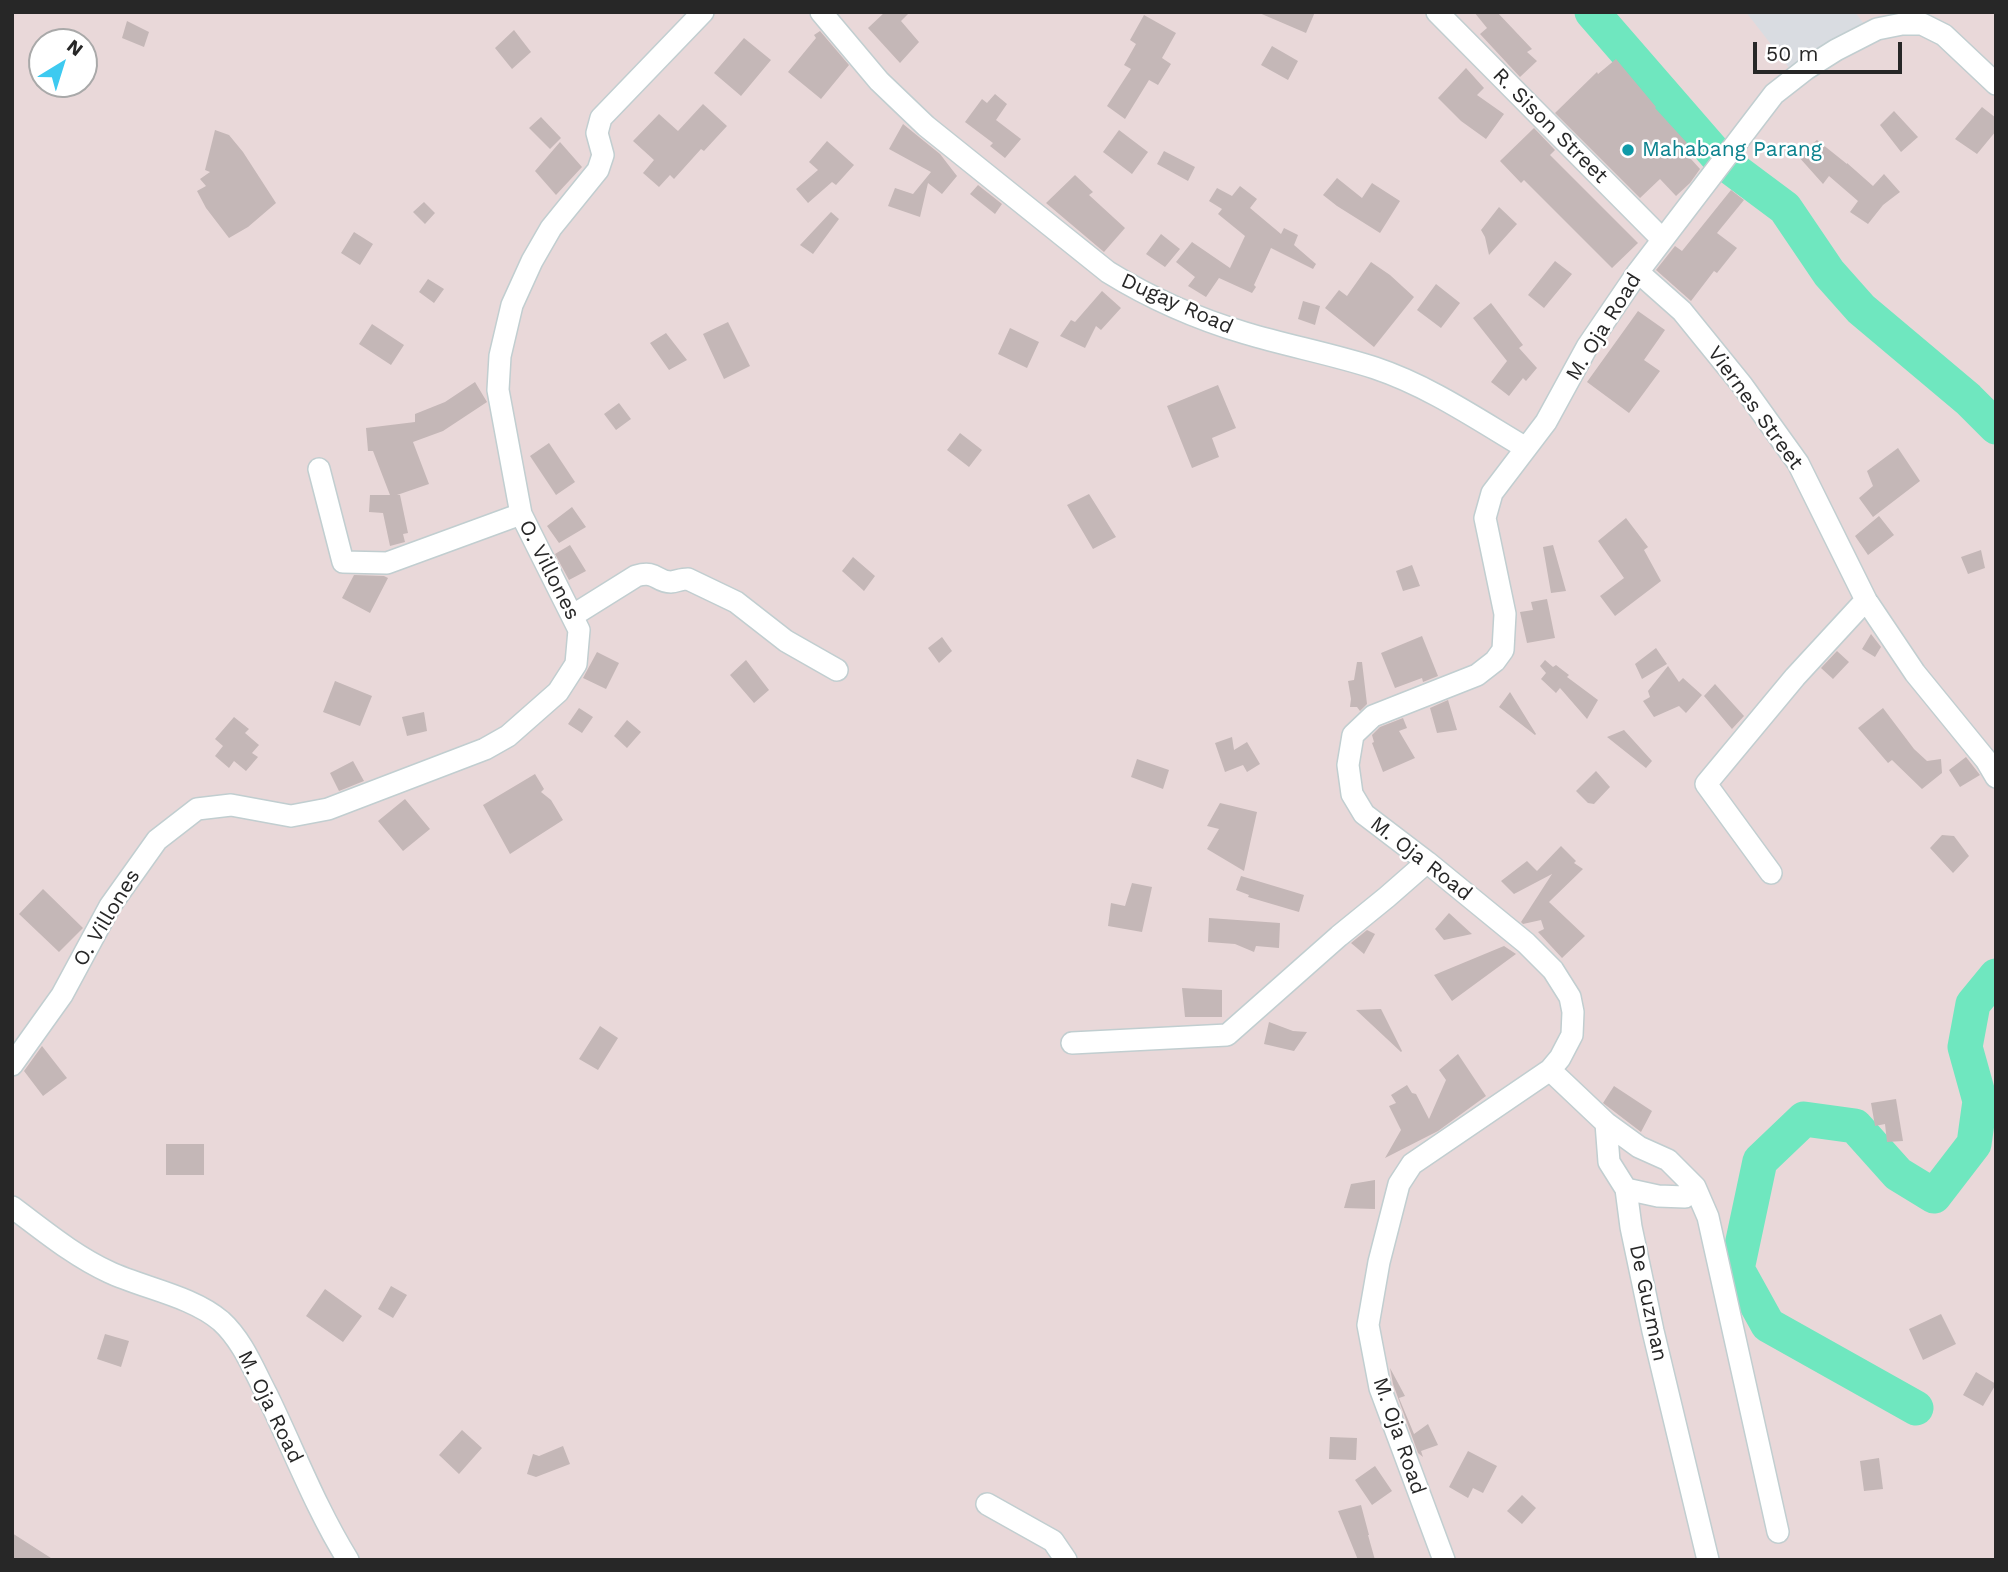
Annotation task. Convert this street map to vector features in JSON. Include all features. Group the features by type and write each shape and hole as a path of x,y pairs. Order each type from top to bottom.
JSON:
{"street":[{"name":"O. Villones","path":"12,1065 62,995 110,906 157,840 197,809 230,805 292,816 328,809 485,749 508,736 558,692 576,664 579,629 521,514 498,390 500,356 512,305 532,261 551,228 598,170 603,155 597,134 601,118 703,12"},
{"name":"Dugay Road","path":"821,12 879,81 926,126 1108,272 1134,288 1183,310 1244,333 1376,368 1429,390 1526,448"},
{"name":"R. Sison Street","path":"1437,12 1662,239"},
{"name":"M. Oja Road","path":"1444,1560 1380,1388 1368,1325 1379,1262 1399,1184 1412,1164 1550,1070 1572,1035 1573,1012 1570,997 1553,970 1526,943 1364,814 1352,794 1348,765 1353,735 1373,716 1477,676 1496,661 1503,650 1505,614 1485,518 1492,493 1546,422 1587,347 1638,272 1774,94 1836,50 1870,20 1902,18 1944,35 1996,84"},
{"name":"Viernes Street","path":"1638,272 1682,311 1742,385 1798,463 1866,600 1914,673 1986,760 1996,777"},
{"path":"319,469 343,562 387,563 521,514"},
{"path":"572,616 636,576 654,575 671,582 688,579 736,602 786,641 837,670"},
{"path":"1772,873 1706,784 1795,677 1866,600"},
{"path":"1072,1043 1227,1035 1427,862"},
{"path":"1550,1070 1606,1123 1639,1147 1668,1160 1695,1187 1708,1217 1778,1532"},
{"name":"De Guzman","path":"1606,1123 1609,1162 1626,1189 1631,1227 1653,1331 1708,1560"},
{"path":"1626,1189 1658,1196 1685,1197 1695,1187"},
{"name":"M. Oja Road","path":"12,1207 58,1242 108,1272 188,1301 220,1321 244,1349 283,1427 315,1501 348,1560"},
{"path":"987,1504 1053,1541 1066,1560"}],"shaded area":[{"path":"1746,12 1855,12 1864,24 1790,69"}],"building":[{"path":"885,12 910,12 901,21 919,42 900,63 868,28"},
{"path":"1257,12 1315,12 1306,33"},
{"path":"1474,12 1497,12 1532,49 1527,52 1537,61 1520,77 1480,34 1487,28"},
{"path":"1144,15 1176,33 1162,58 1171,64 1158,85 1149,80 1125,119 1107,106 1131,69 1124,65 1136,44 1130,40"},
{"path":"127,21 149,32 144,47 122,38"},
{"path":"514,30 531,52 512,69 495,48"},
{"path":"820,31 849,65 821,99 788,72 816,38 814,35"},
{"path":"744,38 771,60 741,96 714,73"},
{"path":"1272,46 1298,61 1288,80 1261,65"},
{"path":"1616,59 1687,143 1681,148 1700,169 1676,196 1660,179 1640,198 1555,113 1597,72 1598,74"},
{"path":"1466,68 1484,88 1477,95 1504,114 1486,139 1461,121 1438,98"},
{"path":"995,94 1007,104 996,120 1021,139 1005,158 990,146 993,143 965,122 982,99 987,103"},
{"path":"703,104 727,126 704,151 701,149 674,179 670,175 659,187 643,173 654,160 633,141 659,114 678,131"},
{"path":"1982,107 1996,118 1996,131 1977,154 1955,139"},
{"path":"1894,111 1918,137 1901,152 1880,125"},
{"path":"541,117 561,138 550,149 529,128"},
{"path":"903,124 940,154 957,176 942,194 928,183 920,217 888,206 895,188 913,194 931,172 889,149"},
{"path":"1534,128 1555,150 1550,155 1638,243 1612,268 1524,180 1521,183 1500,161"},
{"path":"215,130 229,135 276,203 248,227 229,238 206,208 197,191 206,186 200,179 210,172 205,170"},
{"path":"1119,130 1148,152 1132,174 1103,152"},
{"path":"1817,140 1873,186 1884,174 1900,192 1883,205 1868,224 1850,212 1858,201 1829,176 1823,184 1798,156"},
{"path":"827,141 854,165 836,185 832,182 808,203 796,189 818,170 809,162"},
{"path":"560,142 582,167 556,195 535,171"},
{"path":"1164,151 1195,167 1188,181 1157,164"},
{"path":"1075,175 1093,192 1089,195 1125,228 1104,252 1046,203"},
{"path":"1337,178 1362,198 1372,183 1400,201 1380,233 1323,195"},
{"path":"978,185 1002,204 995,214 970,194"},
{"path":"1240,186 1257,199 1250,208 1281,234 1284,228 1298,235 1294,245 1316,264 1313,269 1271,248 1252,293 1219,278 1206,297 1188,286 1195,277 1176,262 1192,242 1230,268 1245,236 1218,214 1222,209 1209,201 1217,188 1232,196"},
{"path":"1731,190 1744,200 1717,233 1737,248 1717,273 1714,271 1691,301 1656,270 1675,246 1682,251"},
{"path":"424,202 435,213 425,224 413,212"},
{"path":"1499,207 1517,224 1489,255 1481,230"},
{"path":"831,212 839,219 813,254 800,245"},
{"path":"354,232 373,244 360,265 341,253"},
{"path":"1161,234 1180,249 1165,267 1146,254"},
{"path":"1555,261 1572,274 1544,308 1528,295"},
{"path":"1371,262 1414,297 1374,347 1325,308 1339,290 1347,296"},
{"path":"428,279 444,289 434,303 419,292"},
{"path":"1436,284 1460,303 1441,328 1417,310"},
{"path":"1102,291 1121,308 1101,330 1096,326 1085,348 1060,336 1071,320 1075,322"},
{"path":"1303,301 1320,306 1315,325 1298,319"},
{"path":"1491,303 1523,345 1519,348 1537,368 1526,381 1523,378 1509,396 1491,382 1507,361 1473,318"},
{"path":"1638,311 1665,330 1644,360 1660,371 1629,413 1587,382"},
{"path":"728,322 750,366 724,379 703,334"},
{"path":"372,324 404,345 391,365 359,344"},
{"path":"1010,328 1039,342 1027,368 998,354"},
{"path":"666,333 687,360 669,370 650,343"},
{"path":"475,382 487,402 443,431 413,442 429,484 397,495 400,495 408,533 403,534 405,542 390,546 383,513 369,512 370,495 390,495 373,451 368,451 366,428 415,422 415,414 445,402"},
{"path":"1218,385 1236,428 1212,438 1219,457 1192,468 1167,406"},
{"path":"619,403 631,419 616,430 604,414"},
{"path":"960,433 982,450 969,467 947,450"},
{"path":"549,443 575,482 556,495 530,456"},
{"path":"1898,448 1920,481 1873,517 1859,498 1873,486 1867,471"},
{"path":"1089,494 1116,537 1093,549 1067,505"},
{"path":"572,507 586,527 559,543 547,526"},
{"path":"1879,516 1894,535 1868,555 1855,536"},
{"path":"1626,518 1648,547 1644,550 1661,581 1615,616 1600,596 1624,578 1598,541"},
{"path":"570,545 586,571 569,580 555,554"},
{"path":"1553,545 1566,591 1551,593 1543,547"},
{"path":"1981,550 1985,568 1968,574 1961,557"},
{"path":"853,557 875,576 864,591 842,571"},
{"path":"1412,565 1420,586 1403,591 1396,571"},
{"path":"354,575 388,578 370,613 342,598"},
{"path":"1547,599 1555,638 1527,643 1520,612 1533,610 1531,602"},
{"path":"1871,634 1881,647 1875,657 1862,649"},
{"path":"1422,636 1438,676 1423,682 1422,678 1395,688 1381,653"},
{"path":"942,637 952,651 939,663 928,648"},
{"path":"1656,648 1667,664 1642,679 1635,664"},
{"path":"1837,651 1849,662 1833,679 1821,668"},
{"path":"597,652 619,663 606,689 583,678"},
{"path":"746,660 769,690 754,703 730,675"},
{"path":"1545,660 1553,667 1556,665 1569,675 1567,677 1598,700 1587,719 1560,688 1556,693 1541,679 1546,673 1540,666"},
{"path":"1357,662 1362,662 1367,704 1360,711 1357,707 1350,707 1348,681 1354,680"},
{"path":"1668,666 1679,682 1683,678 1702,695 1686,713 1679,706 1654,717 1643,701 1650,697 1648,691"},
{"path":"335,681 372,696 360,726 323,712"},
{"path":"1715,684 1744,716 1732,729 1704,696"},
{"path":"1510,692 1536,734 1535,735 1499,707"},
{"path":"1448,700 1457,730 1437,733 1430,708"},
{"path":"579,708 593,717 582,733 568,724"},
{"path":"1883,708 1914,749 1927,761 1941,759 1942,773 1922,789 1892,760 1888,763 1858,728"},
{"path":"424,712 427,731 407,736 402,717"},
{"path":"234,717 249,729 245,733 259,745 252,753 258,757 246,771 234,761 229,768 215,756 223,746 215,739"},
{"path":"1403,718 1407,728 1399,731 1415,758 1383,772 1372,743 1372,735 1380,727"},
{"path":"627,720 641,732 627,748 614,736"},
{"path":"1624,730 1652,761 1646,768 1607,737"},
{"path":"1232,737 1234,750 1247,742 1260,764 1247,772 1243,765 1225,772 1215,743"},
{"path":"1966,757 1980,775 1960,787 1949,770"},
{"path":"1137,759 1169,770 1163,789 1131,777"},
{"path":"353,761 364,781 339,791 330,773"},
{"path":"1596,771 1610,787 1594,804 1588,803 1576,791"},
{"path":"535,774 544,789 541,792 551,800 563,820 510,854 483,805"},
{"path":"405,799 430,829 403,851 378,821"},
{"path":"1220,803 1257,812 1244,871 1207,849 1219,829 1207,826"},
{"path":"1942,835 1954,836 1969,856 1953,873 1930,848"},
{"path":"1561,846 1576,861 1574,863 1583,869 1549,902 1585,936 1562,958 1538,932 1544,929 1541,920 1523,924 1521,922 1552,874 1514,894 1501,881 1527,861 1537,871"},
{"path":"1241,876 1304,895 1299,912 1248,897 1249,895 1236,890"},
{"path":"1132,883 1152,887 1142,932 1108,926 1111,903 1125,906"},
{"path":"43,889 83,928 59,952 19,914"},
{"path":"1449,913 1472,934 1444,940 1435,929"},
{"path":"1209,918 1280,923 1279,948 1256,946 1254,952 1235,944 1208,942"},
{"path":"1367,930 1375,934 1364,954 1351,943"},
{"path":"1504,946 1516,954 1452,1001 1434,975"},
{"path":"1182,988 1222,990 1222,1017 1185,1017"},
{"path":"1381,1009 1402,1051 1401,1052 1356,1010"},
{"path":"1269,1022 1293,1031 1307,1032 1294,1051 1264,1044"},
{"path":"600,1026 618,1038 598,1070 579,1059"},
{"path":"42,1046 67,1078 43,1096 24,1071"},
{"path":"1458,1054 1486,1096 1438,1131 1385,1158 1401,1130 1389,1106 1396,1103 1391,1095 1407,1085 1412,1093 1416,1094 1429,1119 1446,1080 1439,1070"},
{"path":"1614,1086 1652,1111 1641,1132 1603,1103"},
{"path":"1896,1099 1903,1141 1887,1142 1885,1124 1875,1126 1871,1103"},
{"path":"166,1144 204,1144 204,1175 166,1175"},
{"path":"1375,1180 1375,1209 1344,1208 1351,1184"},
{"path":"391,1286 407,1295 393,1318 378,1309"},
{"path":"325,1289 362,1316 343,1342 306,1316"},
{"path":"1941,1314 1956,1344 1923,1360 1909,1329"},
{"path":"105,1334 129,1341 121,1367 97,1359"},
{"path":"1390,1368 1405,1396 1399,1398 1414,1434 1428,1424 1438,1445 1421,1451 1423,1457 1418,1453 1393,1384"},
{"path":"1976,1372 1996,1384 1983,1406 1963,1395"},
{"path":"462,1430 482,1448 459,1474 439,1455"},
{"path":"1330,1437 1357,1438 1356,1460 1329,1459"},
{"path":"563,1446 570,1464 536,1477 527,1474 533,1454 539,1456"},
{"path":"1468,1451 1497,1466 1483,1493 1473,1488 1468,1498 1449,1487"},
{"path":"1879,1458 1883,1489 1864,1491 1860,1461"},
{"path":"1375,1466 1392,1491 1372,1505 1355,1480"},
{"path":"1522,1495 1536,1508 1522,1524 1507,1511"},
{"path":"1361,1505 1375,1560 1358,1560 1338,1511"},
{"path":"12,1533 54,1560 12,1560"}],"waterway":[{"path":"1592,12 1718,157"},
{"path":"1726,164 1785,208 1829,273 1861,309 1968,399 1996,427"},
{"path":"1916,1408 1768,1325 1737,1269 1760,1161 1804,1119 1855,1126 1898,1174 1934,1196 1974,1144 1980,1101 1965,1047 1973,1004 1996,976"}],"place":[{"name":"Mahabang Parang","path":"1628,150"}]}
